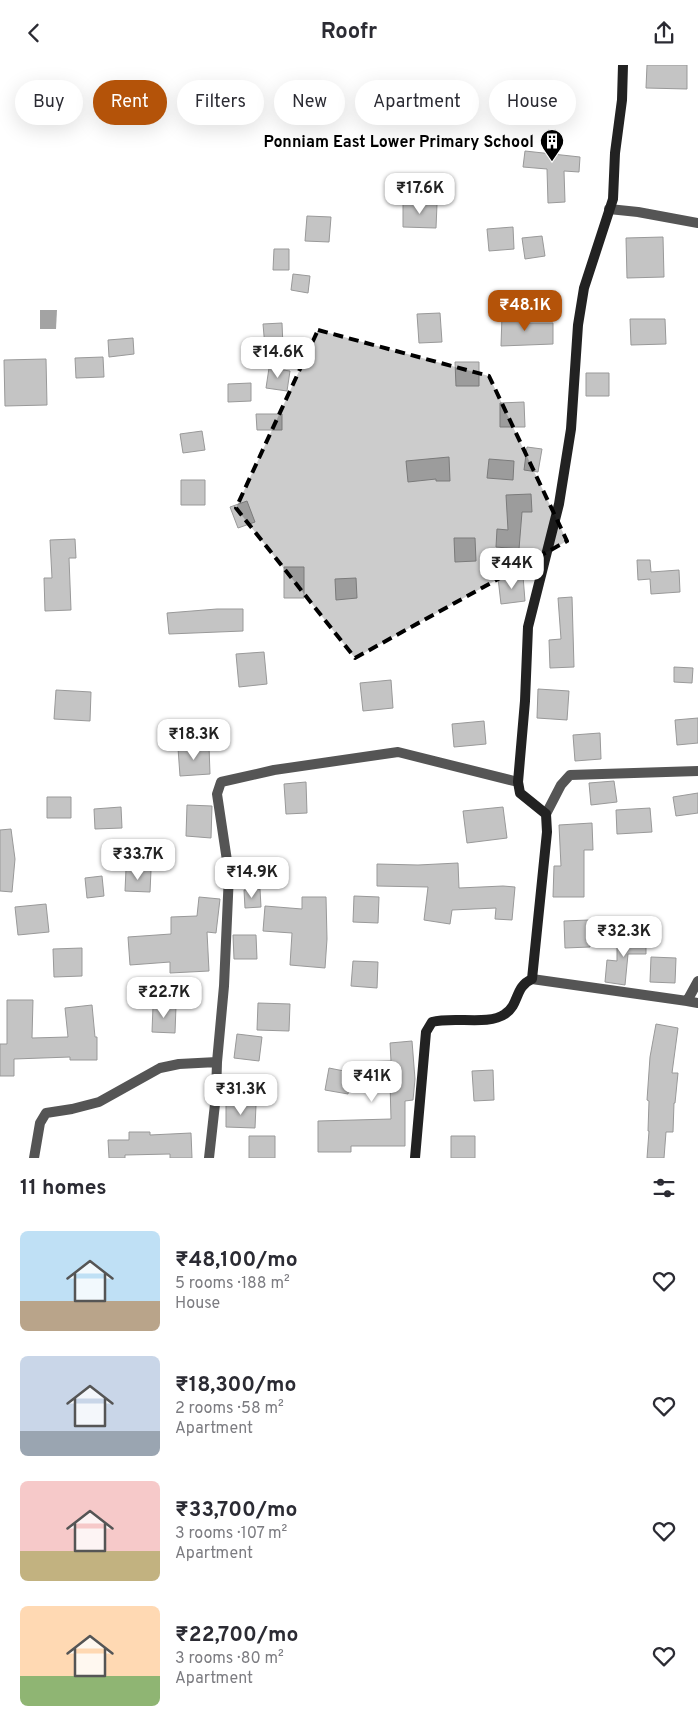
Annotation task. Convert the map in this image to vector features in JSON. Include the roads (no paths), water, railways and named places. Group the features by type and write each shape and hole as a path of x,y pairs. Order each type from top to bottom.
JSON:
{"street":[{"path":"546,814 520,793 518,783 525,701 528,627 559,504 571,429 578,325 584,288 613,199 615,153 622,100 623,65"},
{"path":"609,209 638,212 698,223"},
{"path":"209,1158 216,1095 229,874 217,794 221,782 274,770 398,752 518,783"},
{"path":"532,979 547,832 546,814 561,785 570,775 698,771"},
{"path":"415,1158 426,1032 432,1021 451,1019 490,1020 505,1014 514,1005 519,990 525,982 532,979 698,1003"},
{"path":"687,1001 698,981"},
{"path":"34,1158 40,1123 46,1113 99,1102 160,1068 179,1064 217,1063"}],"place":[{"name":"Ponniam East Lower Primary School","path":"552,162"}]}
